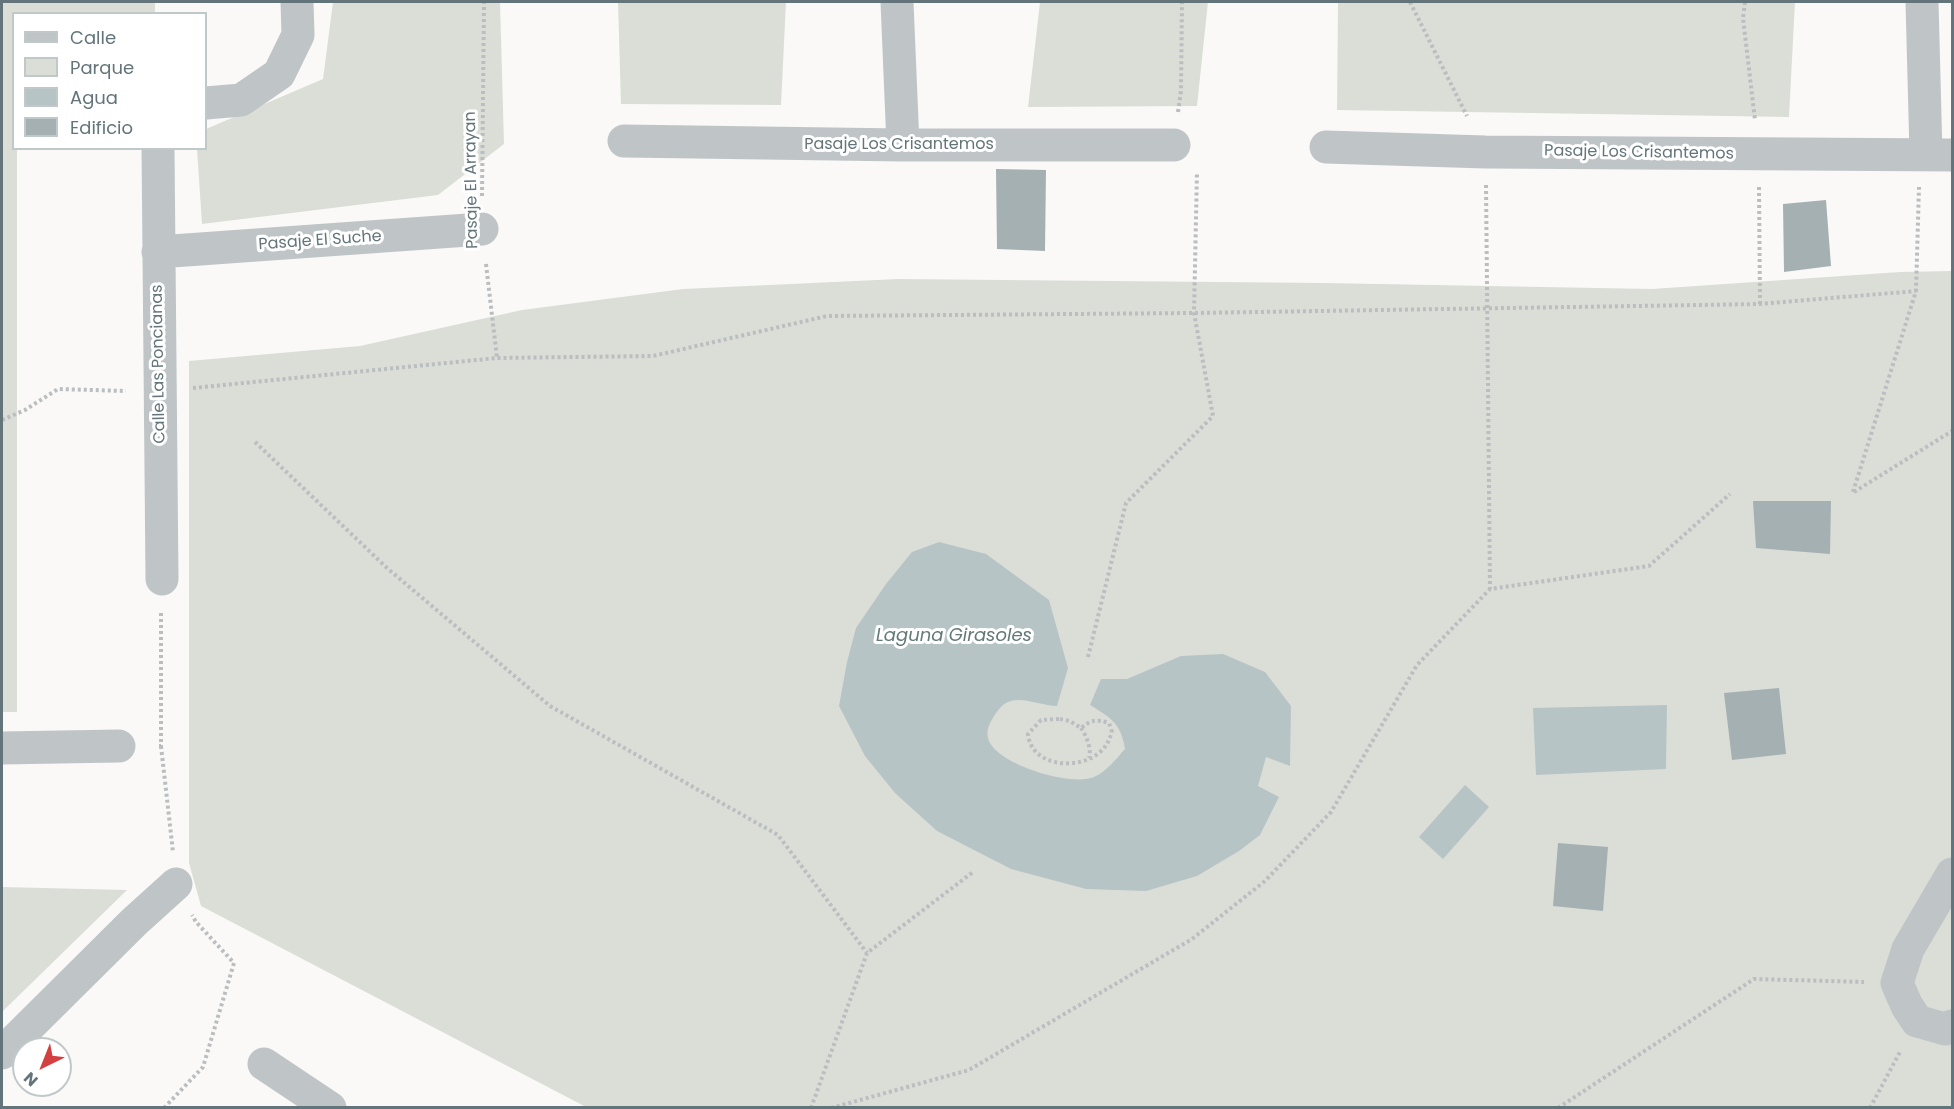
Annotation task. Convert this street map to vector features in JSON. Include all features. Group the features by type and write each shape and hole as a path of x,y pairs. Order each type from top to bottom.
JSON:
{"street":[{"path":"207,103 241,100 279,74 298,35 297,2"},
{"path":"897,2 903,145"},
{"path":"1922,2 1940,154"},
{"name":"Pasaje Los Crisantemos","path":"624,141 903,145 1174,145"},
{"name":"Pasaje Los Crisantemos","path":"1326,147 1485,152 1940,154"},
{"name":"Calle Las Poncianas","path":"158,150 158,252 173,390 162,579"},
{"name":"Pasaje El Suche","path":"158,252 482,229"},
{"path":"2,748 119,746"},
{"path":"1953,874 1908,949 1898,983 1907,1006 1917,1021 1945,1029 1953,1026"},
{"path":"2,1053 134,922 176,884"},
{"path":"264,1064 330,1107"}],"path":[{"name":"Pasaje El Arrayan","path":"484,2 482,229 497,358"},
{"path":"1088,657 1126,503 1213,416 1194,314 1198,147 1174,145 1181,91 1182,2"},
{"path":"1410,2 1485,152 1490,590"},
{"path":"1745,2 1743,18 1758,154 1760,304"},
{"path":"1940,154 1919,178 1916,291 1853,492 1953,431"},
{"path":"2,420 25,410 58,389 173,390 497,358 653,356 827,316 1194,314 1760,304 1916,291"},
{"path":"255,442 387,567 550,706 778,835 867,952"},
{"path":"831,1107 969,1070 1192,939 1264,881 1331,812 1417,665 1490,590 1649,566 1730,494"},
{"path":"162,579 160,746 176,884 196,922 234,963 202,1067 164,1107"},
{"path":"1081,728 1098,719 1108,723 1112,732 1107,745 1099,753 1088,759 1076,764 1058,763 1040,754 1029,743 1028,734 1041,720 1060,719 1081,728 1090,753 1088,759"},
{"path":"119,746 160,746"},
{"path":"811,1107 867,952 973,872"},
{"path":"1558,1107 1754,979 1898,983"},
{"path":"1870,1107 1917,1021"}],"green space":[{"path":"2,2 155,2 155,12 12,12 12,150 17,150 17,712 2,712"},
{"path":"333,2 500,2 504,144 438,195 202,224 197,150 207,150 207,129 323,79"},
{"path":"618,2 786,2 781,105 621,104"},
{"path":"1040,2 1208,2 1197,106 1028,107"},
{"path":"1338,2 1795,2 1789,117 1337,110"},
{"path":"1952,271 1952,1107 586,1107 201,906 189,863 189,361 360,346 522,310 683,289 898,279 1652,289 1900,272"},
{"path":"2,887 127,890 2,1012"}],"water":[{"name":"Laguna Girasoles","path":"939,542 986,554 1049,600 1068,668 1057,706 1022,700 1008,702 996,714 988,732 993,748 1018,764 1035,771 1069,779 1094,777 1107,769 1125,749 1118,727 1090,705 1101,679 1127,679 1181,656 1223,654 1265,672 1291,706 1290,766 1266,757 1258,786 1279,797 1260,835 1239,851 1197,876 1146,891 1086,889 1011,869 937,831 895,793 865,756 839,706 856,628 886,584 912,552"},
{"path":"1667,705 1666,769 1536,775 1533,708"},
{"path":"1465,785 1489,807 1443,859 1419,837"}],"building":[{"path":"996,169 1046,170 1045,251 997,249"},
{"path":"1826,200 1831,266 1784,272 1783,204"},
{"path":"1753,501 1831,501 1830,554 1756,548"},
{"path":"1779,688 1786,754 1732,760 1724,693"},
{"path":"1558,843 1608,847 1603,911 1553,906"}]}
